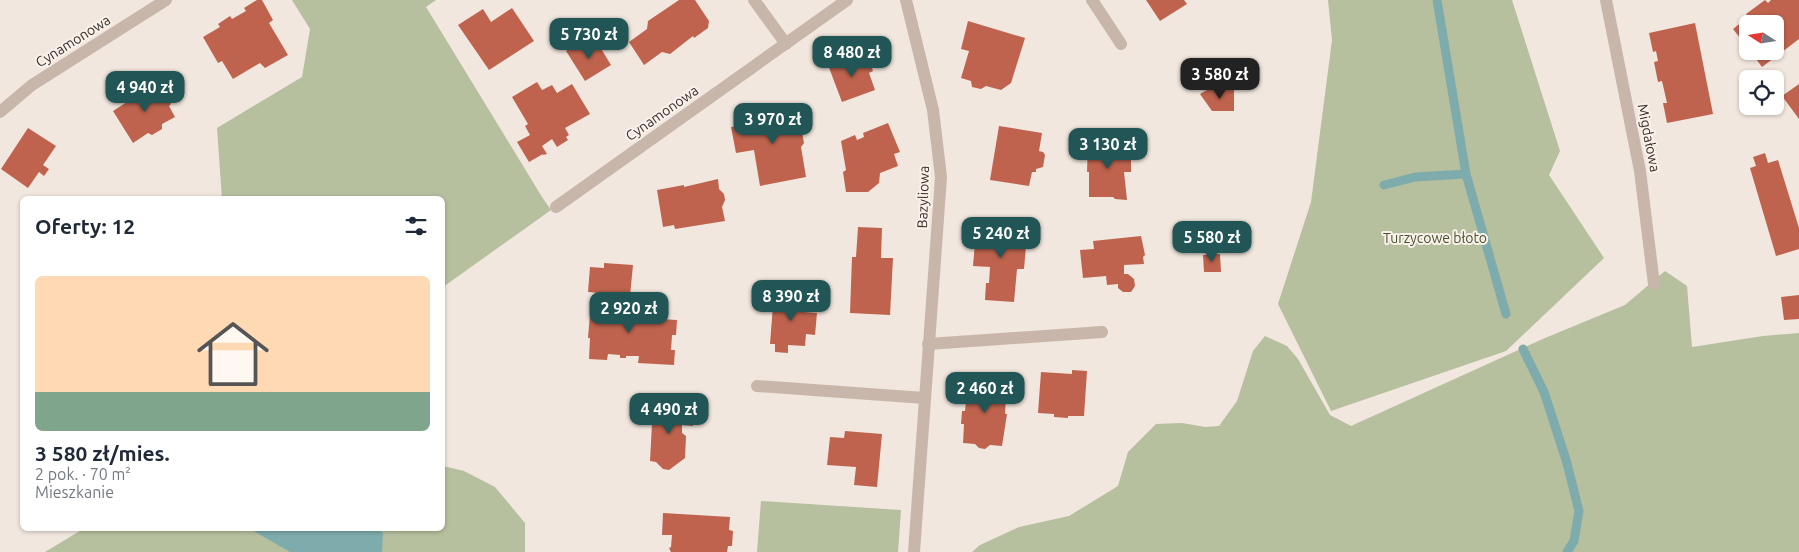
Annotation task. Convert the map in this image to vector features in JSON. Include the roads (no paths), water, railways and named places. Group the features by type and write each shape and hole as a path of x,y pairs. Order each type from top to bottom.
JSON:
{"street":[{"name":"Cynamonowa","path":"0,112 32,85 166,0"},
{"path":"754,0 786,44"},
{"name":"Cynamonowa","path":"556,207 847,0"},
{"name":"Bazyliowa","path":"906,0 933,110 941,177 914,552"},
{"path":"1092,0 1121,44"},
{"name":"Migdałowa","path":"1606,0 1640,171 1654,284"},
{"path":"928,344 1102,332"},
{"path":"757,386 924,398"}],"water":[{"path":"253,531 380,531 383,533 382,552 290,552"}],"waterway":[{"path":"1437,0 1466,174 1506,314"},
{"path":"1384,185 1415,177 1466,174"},
{"path":"1523,349 1544,392 1567,463 1579,511 1574,541 1567,552"}],"park label":[{"name":"Turzycowe błoto","path":"1435,238"}]}
